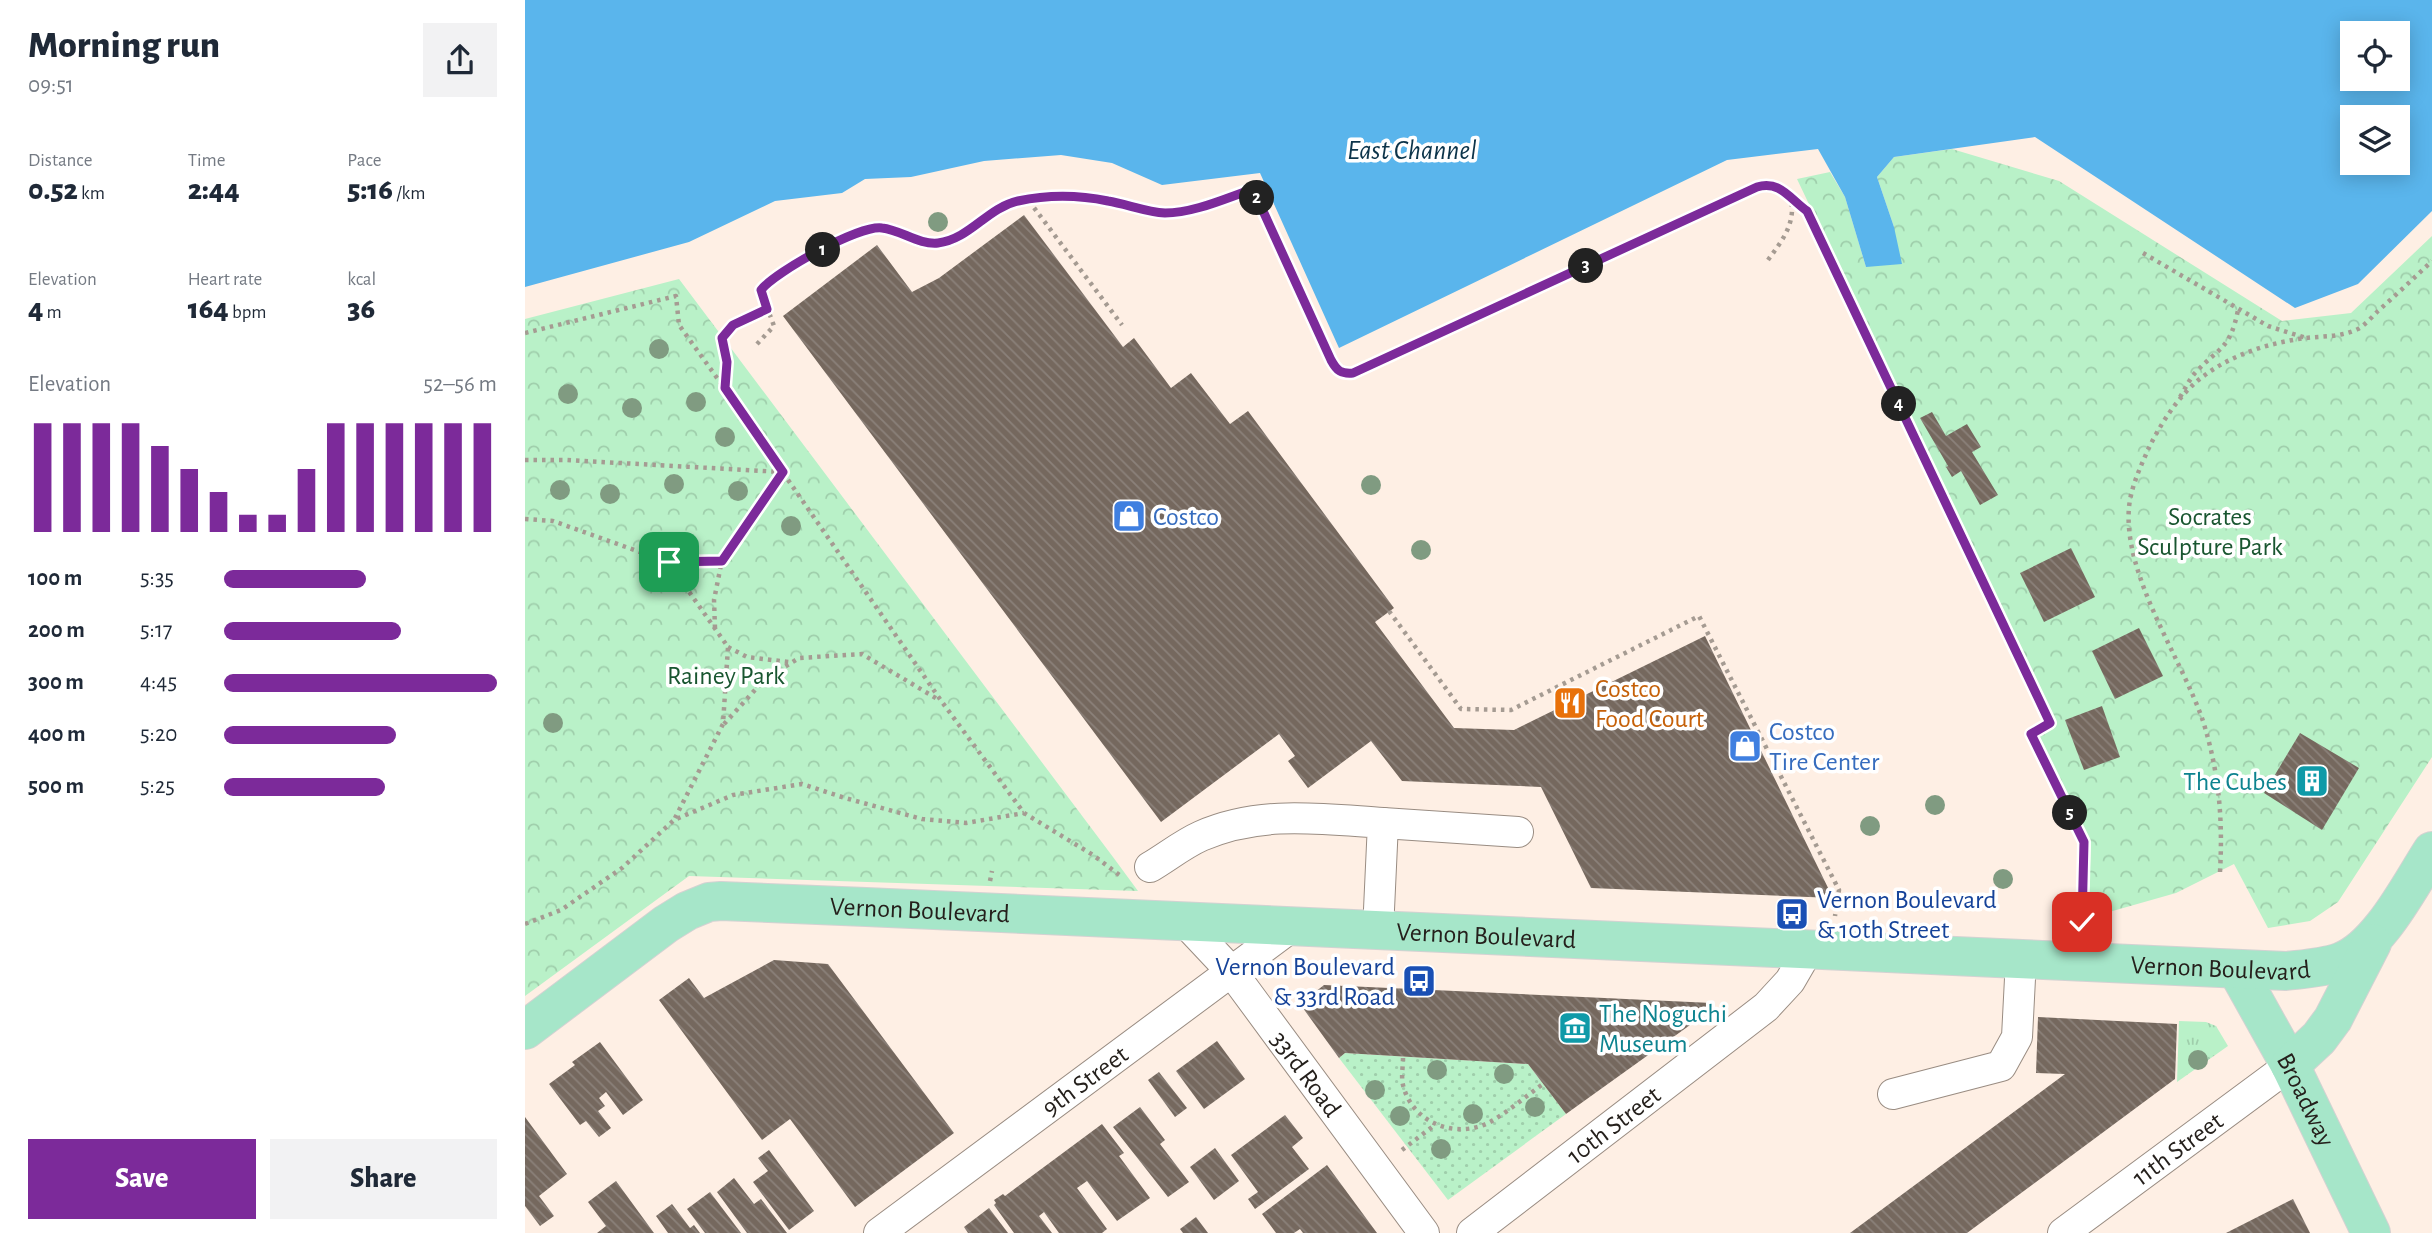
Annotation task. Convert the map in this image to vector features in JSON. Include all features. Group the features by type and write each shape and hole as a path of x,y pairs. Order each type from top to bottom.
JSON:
{"main road":[{"name":"Vernon Boulevard","path":"525,1030 675,918 709,902 2286,971 2337,963 2351,957 2374,939 2432,851"},
{"path":"2290,1065 2319,1038 2333,1019 2374,939"},
{"name":"Broadway","path":"2237,970 2290,1065 2371,1233"}],"street":[{"path":"1150,867 1198,837 1229,825 1283,817 1518,832"},
{"path":"1378,931 1383,823"},
{"name":"33rd Road","path":"1184,921 1231,971 1424,1233"},
{"name":"9th Street","path":"879,1233 1290,928"},
{"name":"10th Street","path":"1472,1233 1766,1007 1790,981 1808,950"},
{"path":"1893,1094 2001,1066 2017,1037 2021,959"},
{"name":"11th Street","path":"2063,1233 2290,1065"}],"path":[{"path":"757,344 774,326 761,290 768,281 862,230 879,227 936,243 969,232 998,209 1016,202 1065,196 1104,200 1164,213 1186,211 1253,189 1331,360 1337,370 1344,374 1353,373 1757,187 1767,184 1777,186 1807,211 2050,723 2031,734 2084,842 2082,922"},
{"path":"1028,200 1122,325"},
{"path":"1767,260 1785,235 1792,217 1791,200"},
{"path":"2143,253 2268,326 2308,338"},
{"path":"2172,410 2195,383 2229,360 2267,345 2332,337 2360,328 2432,261"},
{"path":"525,333 676,296 679,326 725,388 942,702 1024,813 1093,855 1119,875"},
{"path":"725,388 727,362 722,338 733,325 767,309"},
{"path":"2220,872 2222,835 2215,761 2201,718 2162,629 2131,548 2129,507 2137,475 2152,442 2195,374 2222,350 2234,330 2238,310"},
{"path":"525,460 783,472"},
{"path":"715,628 714,600 722,561 783,472"},
{"path":"525,519 553,521 669,562 722,561"},
{"path":"669,562 728,647 747,657 790,663"},
{"path":"1389,611 1461,709 1511,710 1699,615 1839,890 1835,912"},
{"path":"723,724 728,647"},
{"path":"674,820 723,724 765,679 799,658 862,654 942,702"},
{"path":"525,924 561,910 622,868 674,820 733,795 802,784 922,819 967,823 1024,813"},
{"path":"1403,1058 1402,1082 1407,1098 1422,1116 1441,1127 1463,1130 1489,1122 1543,1084"},
{"path":"1402,1150 1436,1124"}],"green space":[{"name":"Socrates Sculpture Park","path":"1952,149 2059,181 2282,321 2351,313 2432,236 2432,757 2338,902 2310,921 2268,928 2234,864 2176,893 2088,918 2091,842 2038,735 2056,724 1797,179 1830,172 1845,197 1866,267 1894,227 1877,177 1894,157"},
{"name":"Rainey Park","path":"679,279 1138,891 689,876 525,996 525,319"},
{"path":"2179,1021 2206,1022 2216,1026 2228,1046 2177,1082"},
{"path":"1345,1053 1528,1064 1566,1114 1448,1200 1339,1058"}],"water":[{"name":"East Channel","path":"525,0 2432,0 2432,211 2358,284 2295,308 2035,137 1894,157 1877,177 1894,227 1902,264 1866,267 1845,197 1818,149 1727,160 1339,348 1260,173 1162,185 1112,163 1061,155 984,161 911,177 865,179 842,193 775,201 689,242 525,287"}],"building":[{"name":"Costco","path":"1024,215 1123,347 1134,338 1171,388 1191,373 1230,424 1248,411 1394,608 1375,622 1454,728 1514,730 1705,636 1833,898 1591,888 1541,787 1402,781 1371,741 1308,788 1288,761 1295,756 1279,734 1161,822 783,316 877,245 912,292 939,278"},
{"path":"1932,412 1946,436 1967,424 1981,447 1972,452 1998,495 1980,505 1961,471 1952,477 1920,418"},
{"path":"2071,548 2095,597 2044,622 2020,573"},
{"path":"2139,628 2163,676 2115,699 2092,651"},
{"path":"2102,706 2120,757 2084,770 2065,720"},
{"name":"The Cubes","path":"2300,733 2359,768 2322,830 2264,793"},
{"path":"774,960 828,964 954,1133 855,1207 790,1119 762,1140 659,1000 689,978 704,998"},
{"path":"1324,985 1712,1003 1711,1010 1566,1114 1528,1064 1345,1053 1339,1058 1300,1004"},
{"path":"2038,1017 2177,1024 2175,1079 1967,1233 1850,1233 2065,1074 2036,1073"},
{"path":"1217,1041 1245,1079 1204,1109 1176,1071"},
{"path":"600,1042 643,1100 623,1115 606,1092 599,1098 605,1106 598,1111 611,1128 599,1137 586,1121 580,1125 549,1084 575,1065 572,1062"},
{"path":"1159,1072 1187,1108 1175,1117 1148,1080"},
{"path":"1140,1107 1165,1140 1160,1144 1189,1182 1168,1197 1113,1127"},
{"path":"1285,1115 1303,1138 1292,1147 1309,1169 1255,1209 1248,1199 1258,1192 1231,1155"},
{"path":"525,1117 567,1174 539,1196 554,1216 540,1226 525,1206"},
{"path":"1102,1124 1124,1153 1119,1156 1150,1198 1117,1221 1087,1181 1077,1188 1107,1229 1102,1233 1059,1233 1044,1212 1039,1216 1052,1233 1014,1233 994,1205 994,1200 1003,1194 1005,1196"},
{"path":"1215,1148 1239,1181 1214,1200 1190,1167"},
{"path":"769,1150 814,1211 789,1230 753,1182 768,1171 758,1158"},
{"path":"1327,1165 1377,1233 1303,1233 1300,1229 1294,1233 1276,1233 1262,1214"},
{"path":"734,1178 754,1204 761,1199 787,1233 747,1233 717,1192"},
{"path":"616,1181 654,1233 597,1233 606,1226 588,1202"},
{"path":"710,1192 741,1233 705,1233 687,1209"},
{"path":"2293,1199 2310,1233 2226,1233"},
{"path":"672,1204 690,1228 694,1225 700,1233 668,1233 656,1216"},
{"path":"989,1208 1008,1233 968,1233 964,1227"},
{"path":"1196,1217 1208,1233 1183,1233 1180,1229"}],"place":[{"name":"Costco","path":"1129,516"},
{"name":"Costco Food Court","path":"1570,703"},
{"name":"Costco Tire Center","path":"1745,746"},
{"name":"The Cubes","path":"2312,781"},
{"name":"Vernon Boulevard & 10th Street","path":"1792,914"},
{"name":"Vernon Boulevard & 33rd Road","path":"1419,981"},
{"name":"The Noguchi Museum","path":"1575,1028"}],"route":[{"path":"669,562 722,561 783,472 725,388 728,375 722,338 733,325 767,309 761,290 768,281 862,230 879,227 936,243 969,232 998,209 1016,202 1065,196 1104,200 1164,213 1186,211 1253,189 1331,360 1337,370 1344,374 1353,373 1757,187 1767,184 1777,186 1807,211 2050,723 2031,734 2084,842 2082,922"}]}
